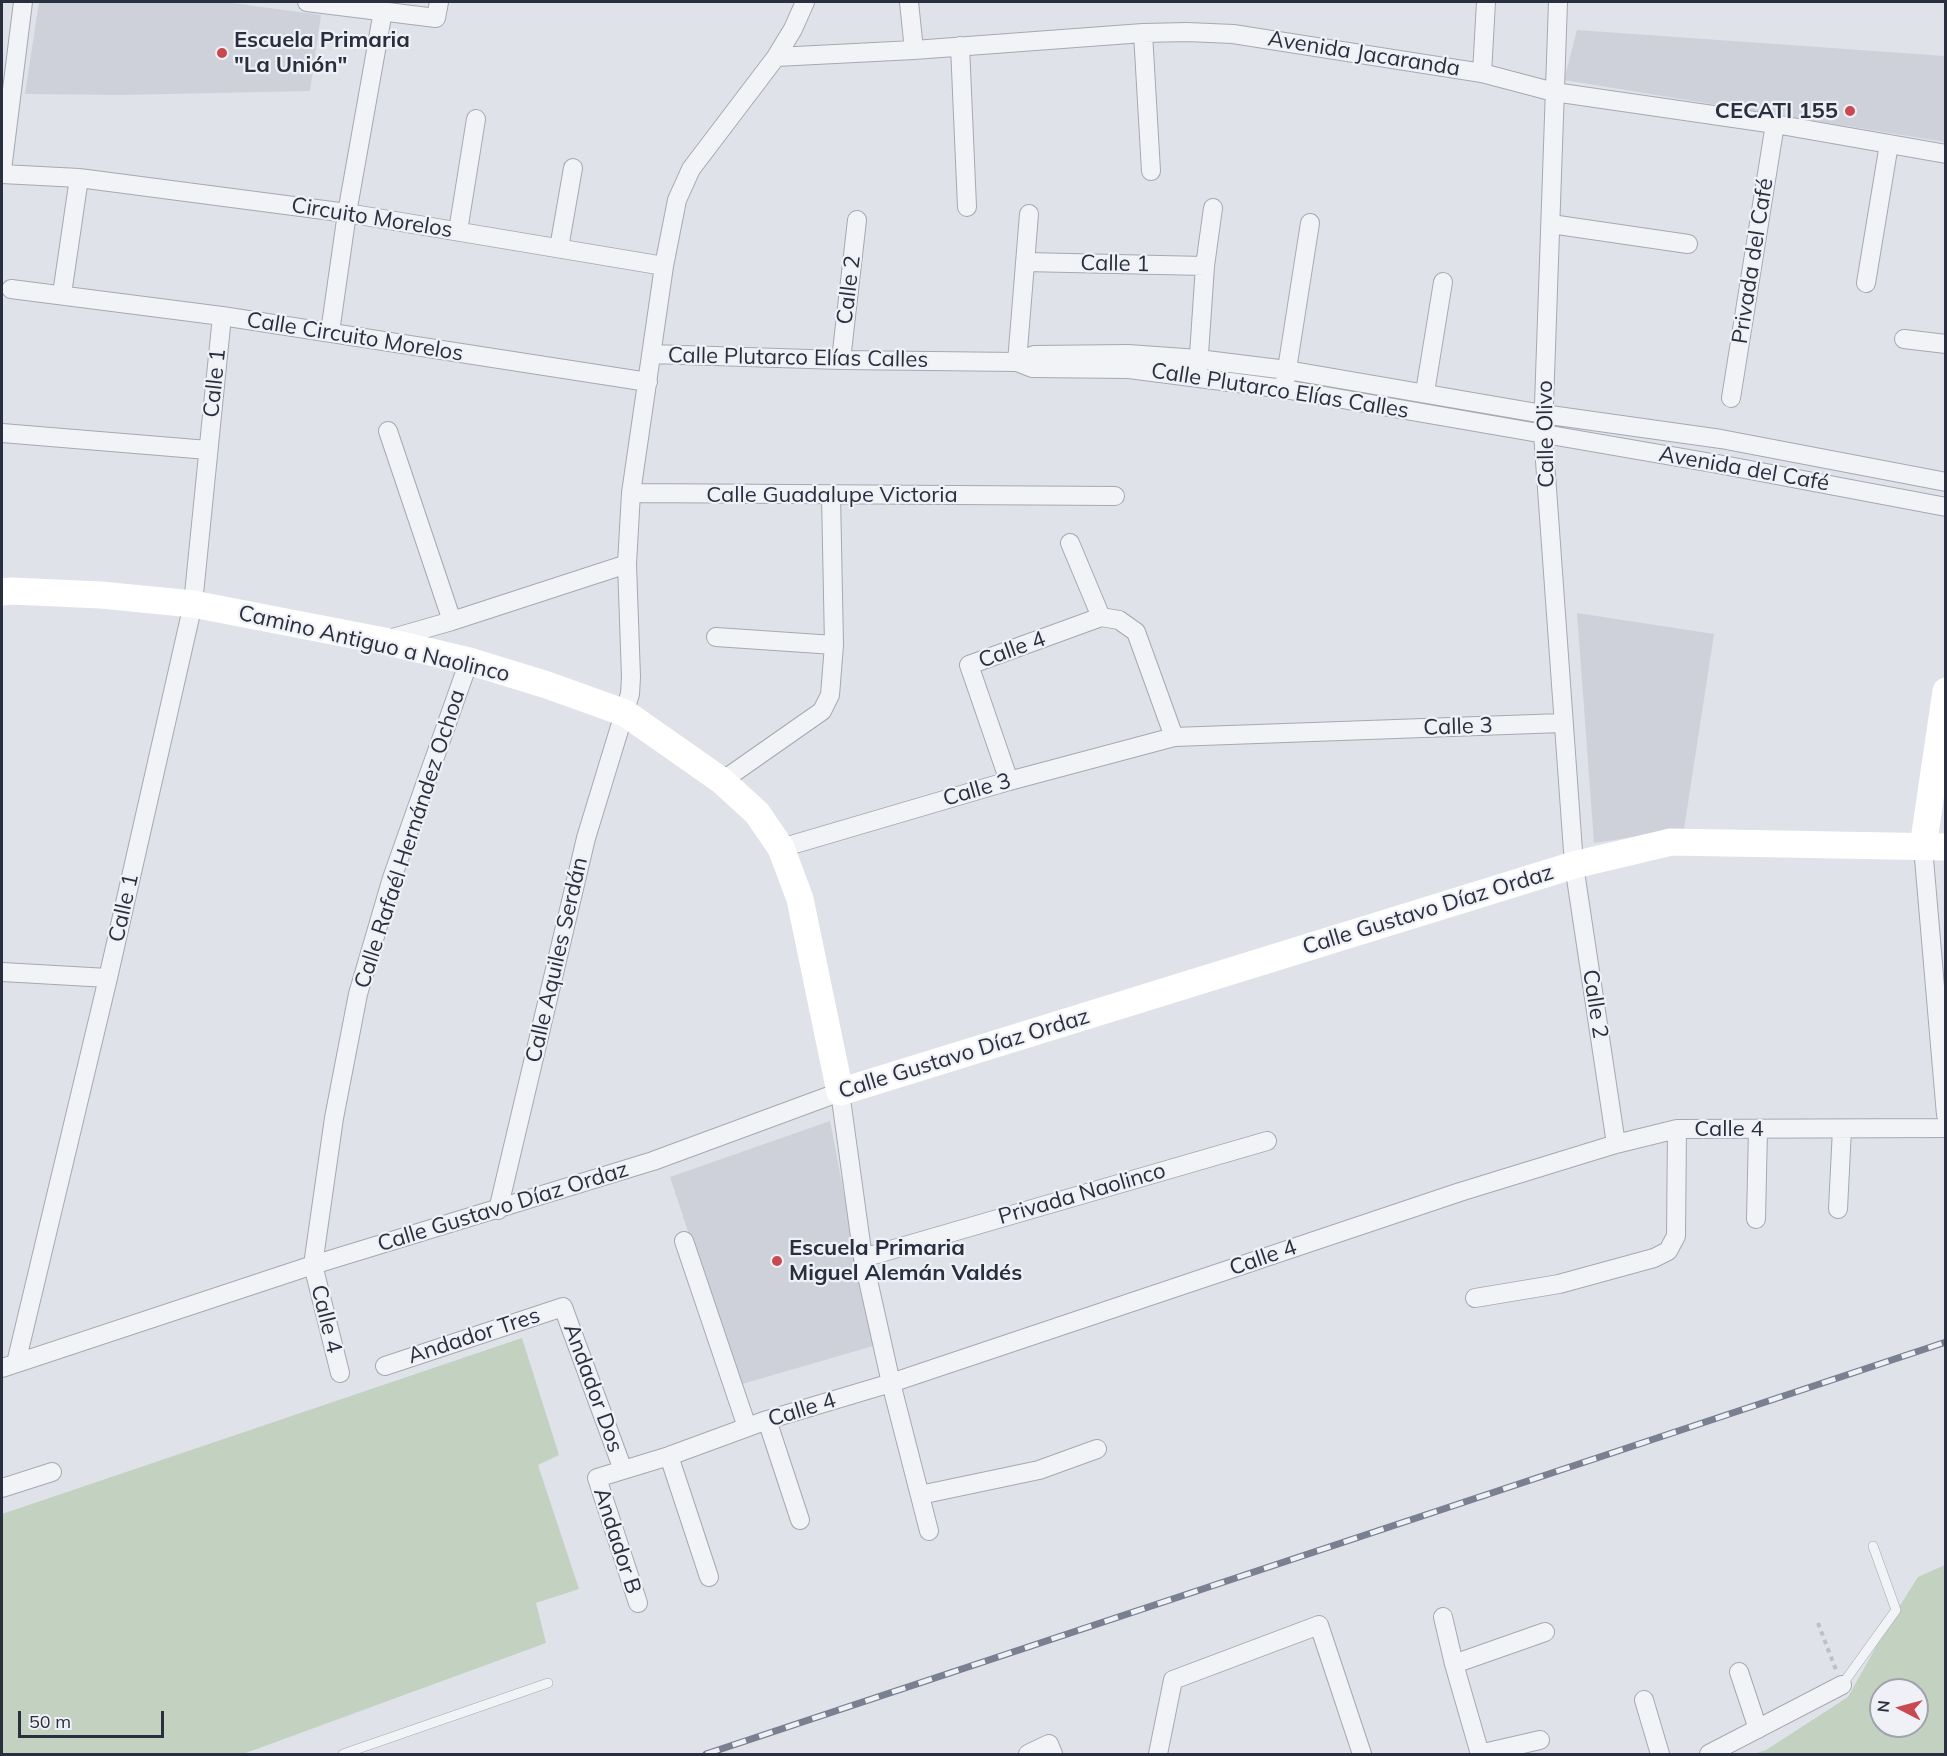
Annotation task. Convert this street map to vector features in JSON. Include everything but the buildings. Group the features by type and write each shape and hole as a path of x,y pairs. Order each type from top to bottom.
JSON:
{"main road":[{"name":"Camino Antiguo a Naolinco","path":"2,592 101,595 193,604 384,641 469,661 547,685 625,713 722,780 757,813 781,848 800,899 840,1092"},
{"path":"1934,847 1946,691"},
{"name":"Calle Gustavo Díaz Ordaz","path":"840,1092 1574,865 1671,842 1934,847"}],"street":[{"path":"2,172 5,117 23,2"},
{"path":"307,2 383,11 437,10"},
{"name":"Calle Aquiles Serdán","path":"498,1210 586,838 630,694 627,564 631,493 664,266 677,200 691,169 776,57 793,29 805,2"},
{"path":"909,2 914,50"},
{"path":"1482,73 1486,2"},
{"name":"Calle Olivo","path":"1558,2 1543,433 1562,723 1574,865"},
{"path":"330,332 347,213 383,11"},
{"path":"1143,33 1151,171"},
{"name":"Avenida Jacaranda","path":"776,57 914,50 1143,33 1233,34 1482,73 1554,92 1775,124 1946,154"},
{"path":"960,46 967,207"},
{"path":"458,231 476,119"},
{"name":"Privada del Café","path":"1731,398 1775,124"},
{"path":"1866,283 1889,144"},
{"path":"559,248 573,168"},
{"name":"Circuito Morelos","path":"2,172 79,178 347,213 664,266"},
{"path":"62,294 79,178"},
{"path":"1197,377 1205,266 1213,208"},
{"path":"1017,362 1029,214"},
{"name":"Calle 2","path":"841,360 857,220"},
{"path":"1284,389 1310,223"},
{"path":"1551,225 1688,244"},
{"name":"Calle 1","path":"1025,262 1205,266"},
{"path":"1425,392 1443,282"},
{"name":"Calle Circuito Morelos","path":"11,289 222,316 648,382"},
{"name":"Calle 1","path":"9,1365 108,978 193,604 222,316"},
{"path":"1904,339 1946,344"},
{"name":"Calle Plutarco Elías Calles","path":"651,354 841,360 1017,362 1032,368 1129,369 1284,389 1543,433"},
{"name":"Calle Plutarco Elías Calles","path":"1017,362 1034,355 1128,354 1198,359 1287,370 1543,414"},
{"name":"Avenida del Café","path":"1543,414 1721,440 1946,482"},
{"path":"388,430 452,621"},
{"name":"Calle 1","path":"2,433 208,450"},
{"name":"Avenida del Café","path":"1543,433 1946,507"},
{"path":"1718,464 1721,440"},
{"name":"Calle Guadalupe Victoria","path":"631,493 1115,496"},
{"path":"722,780 822,711 830,695 834,645 831,495"},
{"path":"1070,543 1101,617 1119,620 1136,632 1173,737"},
{"path":"384,641 627,564"},
{"name":"Calle 4","path":"1009,781 969,665 1101,617"},
{"path":"717,637 834,645"},
{"name":"Calle Rafaél Hernández Ochoa","path":"313,1265 334,1118 358,994 392,878 469,661"},
{"name":"Calle 3","path":"781,848 1009,781 1173,737 1562,723"},
{"path":"1934,847 1946,1115"},
{"name":"Calle 2","path":"1574,865 1616,1144"},
{"path":"2,972 108,978"},
{"name":"Calle Gustavo Díaz Ordaz","path":"9,1365 313,1265 653,1161 840,1092"},
{"name":"Camino Antiguo a Naolinco","path":"840,1092 863,1258 891,1383 929,1531"},
{"name":"Calle 4","path":"597,1478 669,1456 767,1420 891,1383 1437,1199 1616,1144 1677,1129 1946,1128"},
{"path":"1475,1298 1559,1284 1654,1258 1668,1251 1676,1236 1677,1129"},
{"path":"1756,1219 1758,1129"},
{"path":"1838,1209 1842,1129"},
{"name":"Privada Naolinco","path":"863,1258 1267,1141"},
{"path":"684,1241 747,1427"},
{"name":"Calle 4","path":"313,1265 340,1373"},
{"name":"Andador Tres","path":"385,1366 563,1307"},
{"name":"Andador Dos","path":"563,1307 623,1470"},
{"path":"767,1420 800,1520"},
{"path":"920,1495 1039,1470 1097,1449"},
{"path":"669,1456 709,1577"},
{"path":"2,1488 52,1472"},
{"name":"Andador B","path":"597,1478 638,1603"},
{"path":"1443,1617 1480,1754 1540,1740"},
{"path":"1158,1755 1173,1680 1319,1625 1362,1755"},
{"path":"1454,1664 1545,1632"},
{"path":"1739,1672 1758,1729"},
{"path":"1709,1755 1842,1685"},
{"path":"1644,1700 1660,1755"},
{"path":"1028,1755 1049,1744 1053,1755"}],"lane":[{"path":"1842,1685 1896,1610 1873,1546"},
{"path":"343,1755 548,1683"}],"path":[{"path":"1818,1623 1842,1685"}],"shaded area":[{"name":"Escuela Primaria \"La Unión\"","path":"39,2 225,2 321,15 310,91 122,95 25,94"},
{"name":"CECATI 155","path":"1577,30 1945,56 1945,142 1564,80"},
{"path":"1577,613 1714,634 1684,829 1594,843"},
{"name":"Escuela Primaria Miguel Alemán Valdés","path":"830,1121 873,1346 739,1385 670,1177"}],"green space":[{"path":"522,1338 559,1455 538,1465 579,1589 536,1603 546,1643 243,1754 2,1754 2,1514"},
{"path":"1945,1565 1945,1754 1754,1754 1766,1750 1848,1697 1918,1577"}],"railway":[{"path":"706,1754 1946,1342"}],"place":[{"name":"Escuela Primaria \"La Unión\"","path":"222,53"},
{"name":"CECATI 155","path":"1850,111"},
{"name":"Escuela Primaria Miguel Alemán Valdés","path":"777,1261"}]}
